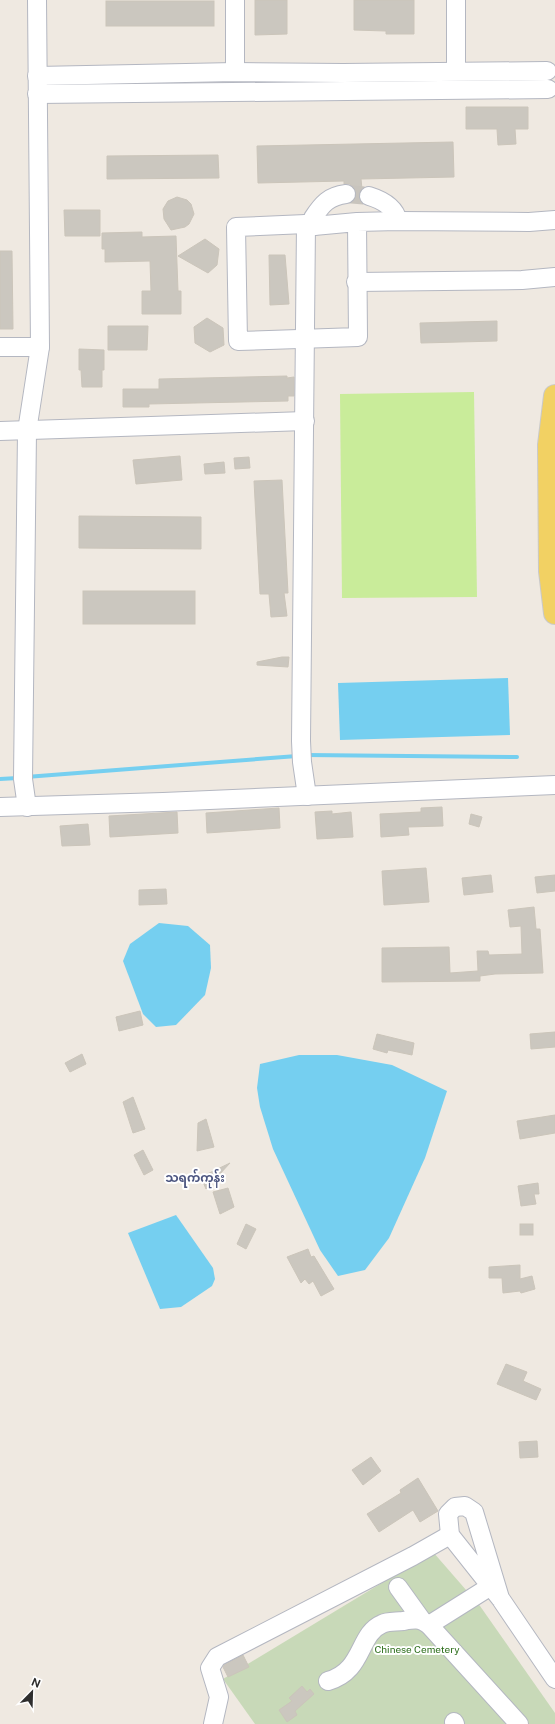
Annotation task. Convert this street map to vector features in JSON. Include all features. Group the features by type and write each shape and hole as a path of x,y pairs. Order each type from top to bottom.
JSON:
{"main road":[{"path":"555,396 552,444 552,570 555,613"}],"street":[{"path":"27,807 23,772 27,431 40,347 37,0"},
{"path":"235,0 235,72"},
{"path":"456,0 456,71"},
{"path":"37,76 235,72 343,73 547,71"},
{"path":"37,94 548,89"},
{"path":"306,796 301,741 305,339 310,224 322,204 338,195 346,194"},
{"path":"369,196 380,199 392,208 398,221"},
{"path":"357,222 356,282 358,337 238,341 236,227 357,222 398,221 529,222 555,220"},
{"path":"356,282 522,280 555,277"},
{"path":"0,347 40,347"},
{"path":"0,431 305,421"},
{"path":"0,807 555,785"},
{"path":"496,1592 474,1512 465,1506 455,1507 448,1514 450,1535 496,1592 555,1679"},
{"path":"213,1724 219,1697 210,1668 217,1657 406,1560 450,1535"},
{"path":"398,1587 425,1622 520,1724"},
{"path":"328,1681 339,1678 346,1673 371,1634 380,1624 388,1622 425,1622 496,1592"}],"green space":[{"path":"474,392 477,597 342,598 340,394"},
{"name":"Chinese Cemetery","path":"433,1552 480,1606 555,1713 555,1724 255,1724 223,1679"}],"water":[{"path":"508,678 510,735 340,740 338,683"},
{"path":"159,923 188,926 210,945 211,968 205,995 176,1025 156,1027 143,1014 123,961 130,944"},
{"path":"299,1055 337,1055 392,1065 447,1091 425,1158 389,1238 365,1270 338,1276 320,1250 273,1149 260,1107 257,1088 260,1064"},
{"path":"176,1215 213,1268 215,1279 212,1286 181,1307 160,1309 128,1233"}],"building":[{"path":"255,0 287,0 287,34 255,35"},
{"path":"354,0 414,0 414,34 386,34 386,31 354,30"},
{"path":"106,1 214,1 214,26 106,26"},
{"path":"466,107 528,107 528,129 515,129 516,144 498,145 497,129 466,129"},
{"path":"453,142 454,177 361,179 362,189 359,193 356,193 350,184 344,184 344,181 258,183 257,146"},
{"path":"218,155 219,178 107,179 107,156"},
{"path":"177,197 187,200 191,204 194,214 189,224 185,227 171,230 164,219 163,209 168,201"},
{"path":"64,210 100,210 100,236 65,236"},
{"path":"142,232 142,237 176,236 178,291 181,291 181,314 142,314 142,291 151,291 150,261 105,262 105,249 102,249 102,233"},
{"path":"205,239 219,249 217,265 208,273 178,256"},
{"path":"0,251 12,251 13,329 0,329"},
{"path":"269,255 285,255 289,304 270,305"},
{"path":"207,318 223,328 224,345 210,352 195,343 194,327"},
{"path":"497,321 497,341 421,343 420,323"},
{"path":"108,326 148,326 147,350 108,350"},
{"path":"79,349 104,350 102,387 82,387 81,370 79,370"},
{"path":"287,376 287,378 294,377 294,396 288,396 288,401 149,404 149,407 123,407 123,389 159,389 159,379"},
{"path":"180,456 182,480 136,484 133,460"},
{"path":"249,457 250,468 235,469 234,458"},
{"path":"224,462 225,473 205,474 204,464"},
{"path":"282,480 288,593 284,593 287,616 271,617 269,594 260,594 254,481"},
{"path":"79,516 201,517 201,549 79,548"},
{"path":"83,591 195,591 195,624 83,624"},
{"path":"289,657 288,667 257,665 257,662"},
{"path":"442,807 443,826 408,827 409,835 381,837 380,814 421,812 421,808"},
{"path":"279,808 280,828 207,833 206,813"},
{"path":"332,811 332,814 351,812 353,837 317,839 315,812"},
{"path":"177,812 178,833 110,837 109,816"},
{"path":"471,814 482,817 479,827 469,824"},
{"path":"88,824 90,845 62,846 60,826"},
{"path":"426,868 429,902 384,905 382,871"},
{"path":"491,875 493,892 464,895 462,878"},
{"path":"555,875 555,891 537,893 535,877"},
{"path":"166,889 167,904 139,905 139,890"},
{"path":"534,907 536,929 540,929 543,973 495,974 480,976 480,981 382,982 382,948 449,947 450,973 478,971 477,951 488,951 489,955 522,954 521,926 510,927 508,910"},
{"path":"140,1011 143,1025 119,1031 116,1017"},
{"path":"555,1032 555,1047 531,1049 530,1034"},
{"path":"377,1034 414,1043 412,1055 388,1050 387,1053 373,1049"},
{"path":"82,1054 86,1064 70,1072 65,1063"},
{"path":"133,1097 145,1129 133,1133 123,1102"},
{"path":"555,1115 555,1133 520,1139 517,1121"},
{"path":"206,1119 214,1147 197,1151 198,1123"},
{"path":"143,1150 153,1170 144,1175 134,1155"},
{"path":"230,1163 206,1189 201,1177"},
{"path":"538,1183 539,1194 534,1194 536,1204 521,1206 518,1186"},
{"path":"228,1188 234,1207 220,1214 213,1192"},
{"path":"246,1224 256,1229 246,1249 237,1244"},
{"path":"520,1224 533,1224 533,1235 520,1235"},
{"path":"308,1249 311,1257 314,1256 334,1289 321,1296 313,1281 309,1284 305,1279 301,1283 287,1257"},
{"path":"520,1265 520,1279 532,1276 535,1289 521,1293 520,1291 503,1293 502,1278 489,1278 489,1267"},
{"path":"506,1364 527,1372 523,1381 541,1389 536,1400 497,1384"},
{"path":"537,1441 538,1457 520,1458 519,1442"},
{"path":"371,1457 381,1471 363,1485 352,1470"},
{"path":"418,1478 438,1511 420,1522 413,1510 379,1532 367,1514 401,1493 400,1490"},
{"path":"243,1655 249,1667 228,1677 223,1667 224,1665"},
{"path":"302,1686 307,1692 310,1689 314,1694 295,1711 297,1715 287,1722 279,1710 292,1701 289,1698"}],"waterway":[{"path":"306,755 517,757"},
{"path":"26,777 297,756"},
{"path":"0,779 18,778"}],"tunnel":[{"path":"346,194 369,196"}],"district":[{"name":"သရက်ကုန်း","path":"195,1178"}]}
